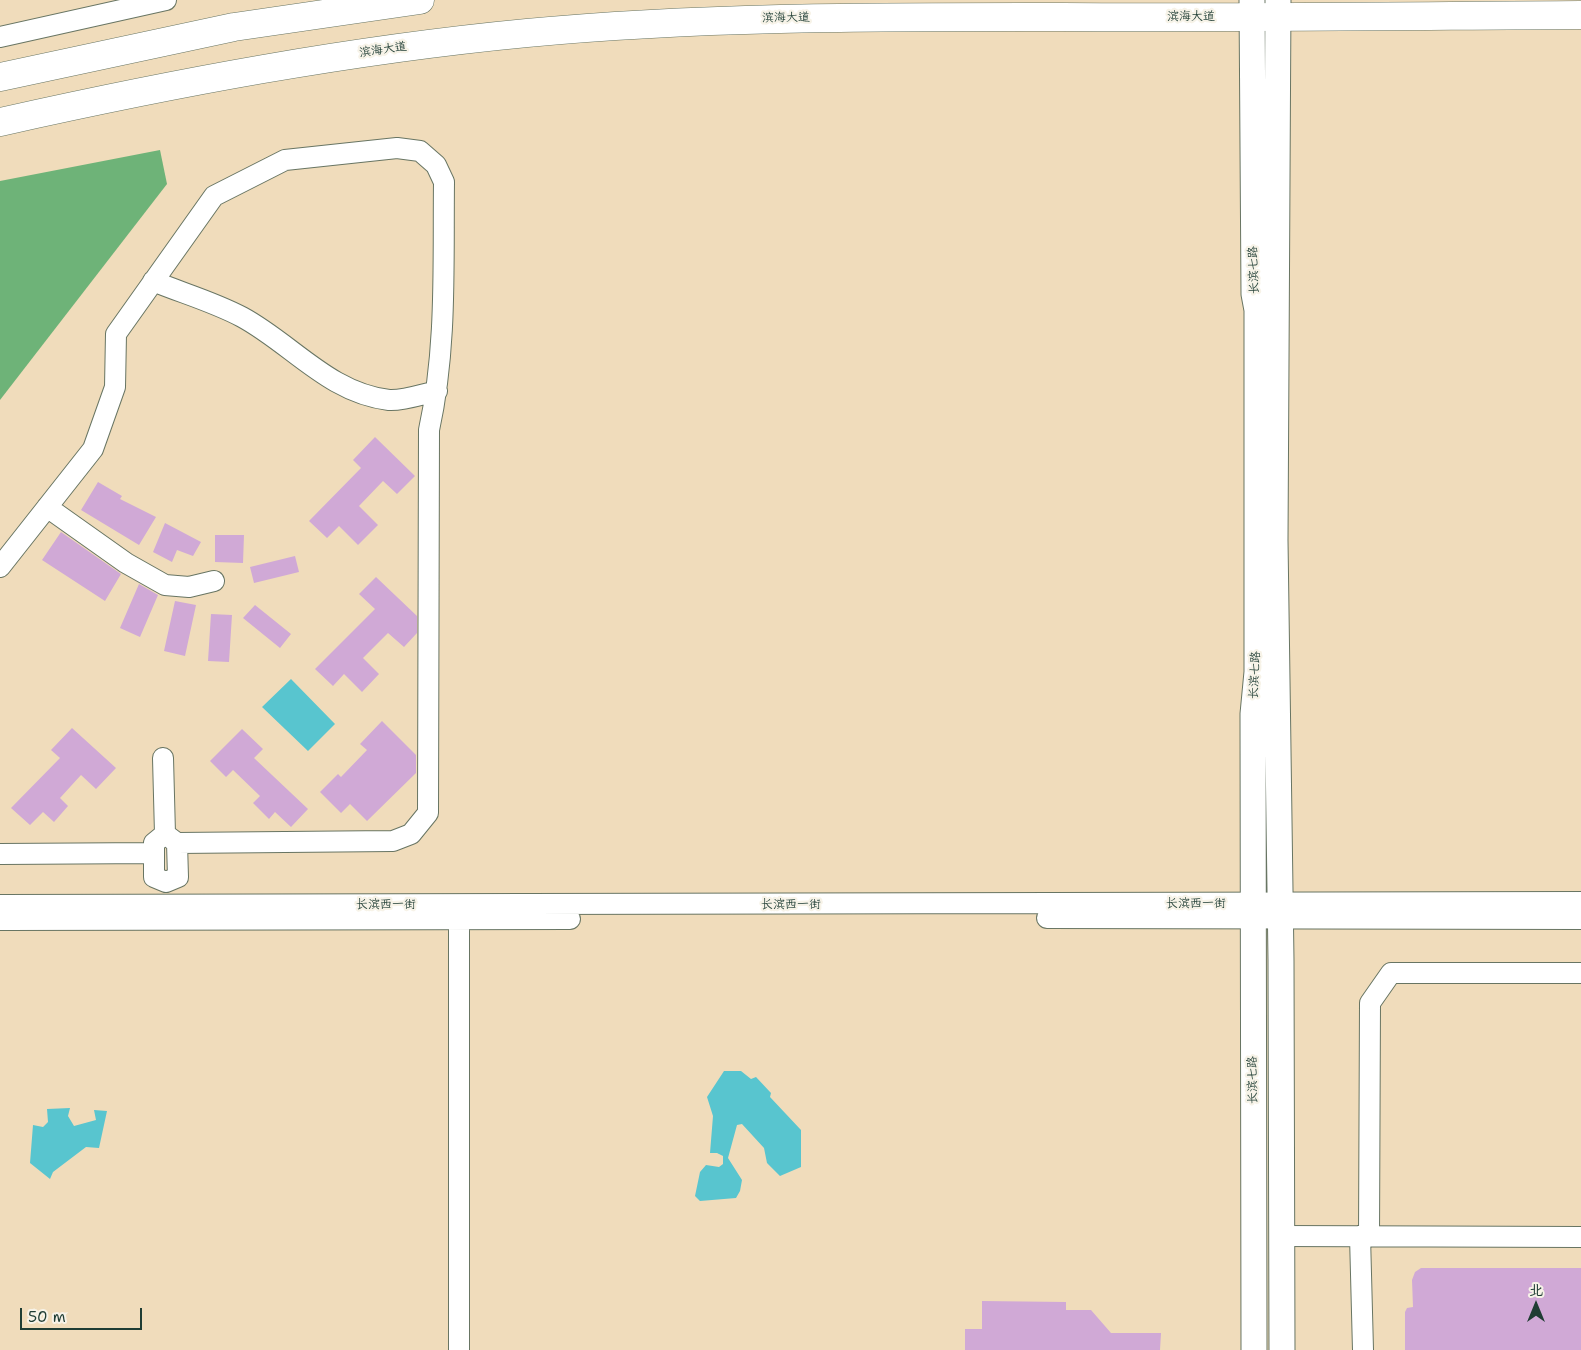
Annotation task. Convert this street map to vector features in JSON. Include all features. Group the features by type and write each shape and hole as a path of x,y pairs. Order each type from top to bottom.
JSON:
{"highway":[{"path":"0,77 90,56 234,27 408,1"},
{"name":"滨海大道","path":"0,122 102,99 316,59 422,44 531,32 773,18 1265,8 1581,15"}],"main road":[{"name":"长滨七路","path":"1254,1350 1252,714 1257,672 1257,310 1254,294 1265,8"},
{"name":"长滨七路","path":"1265,8 1280,911 1282,1350"}],"street":[{"path":"0,37 166,0"},
{"path":"0,567 94,449 115,387 116,334 214,196 285,160 397,148 420,151 436,165 444,182 442,333 438,391 429,430 428,813 411,834 393,841 171,838 154,843 154,877 166,882 178,877 171,838 163,758"},
{"path":"154,281 241,316 271,335 317,372 356,392 390,400 438,391"},
{"path":"47,507 126,563 165,585 189,587 214,581"},
{"path":"0,854 154,853"},
{"path":"166,882 167,905"},
{"name":"长滨西一街","path":"1280,911 1581,902"},
{"name":"长滨西一街","path":"0,905 167,905 459,912"},
{"name":"长滨西一街","path":"0,920 459,912 1253,911 1581,919"},
{"path":"459,912 459,1350"},
{"path":"1363,1350 1370,1003 1391,973 1581,973"},
{"path":"1281,1236 1581,1238"}],"green space":[{"path":"160,150 167,184 0,400 0,181"}],"water":[{"path":"291,679 335,724 308,751 262,707"},
{"path":"724,1071 741,1071 751,1079 756,1077 771,1093 770,1097 801,1130 801,1167 780,1176 767,1163 764,1148 742,1124 737,1125 728,1158 742,1180 740,1191 736,1198 700,1201 695,1196 700,1172 706,1165 719,1167 723,1164 723,1156 717,1153 710,1153 713,1116 707,1097"},
{"path":"70,1108 68,1116 74,1126 96,1120 94,1110 107,1111 99,1148 86,1147 53,1172 50,1179 30,1163 33,1125 43,1127 48,1122 47,1109"}],"building":[{"path":"375,437 415,476 397,494 383,481 359,506 378,525 358,545 339,526 327,538 309,521 361,468 353,460"},
{"path":"98,482 122,496 120,499 156,517 139,545 81,510"},
{"path":"165,523 201,542 193,556 177,550 172,562 153,552"},
{"path":"61,532 121,574 105,601 42,560"},
{"path":"215,535 244,535 243,563 215,562"},
{"path":"295,556 299,572 254,583 250,567"},
{"path":"376,577 417,616 417,633 404,647 388,633 363,658 379,674 362,692 344,674 333,686 315,669 375,609 359,594"},
{"path":"139,584 158,595 140,637 120,628"},
{"path":"175,601 196,605 185,656 164,651"},
{"path":"255,605 291,634 280,648 243,618"},
{"path":"211,614 232,615 229,662 208,661"},
{"path":"382,721 416,755 416,773 367,821 350,804 341,813 320,792 338,774 341,777 367,750 360,744"},
{"path":"72,728 116,768 96,789 81,775 60,798 68,806 54,822 43,812 30,825 11,808 60,758 51,750"},
{"path":"242,729 263,749 254,758 308,809 291,827 275,812 269,819 253,803 260,796 233,770 226,777 210,761"},
{"path":"1421,1268 1581,1268 1581,1350 1405,1350 1405,1312 1407,1308 1413,1307 1412,1280 1415,1272"},
{"path":"982,1301 1066,1302 1066,1310 1091,1310 1111,1333 1161,1333 1160,1350 965,1350 965,1329 982,1329"}]}
